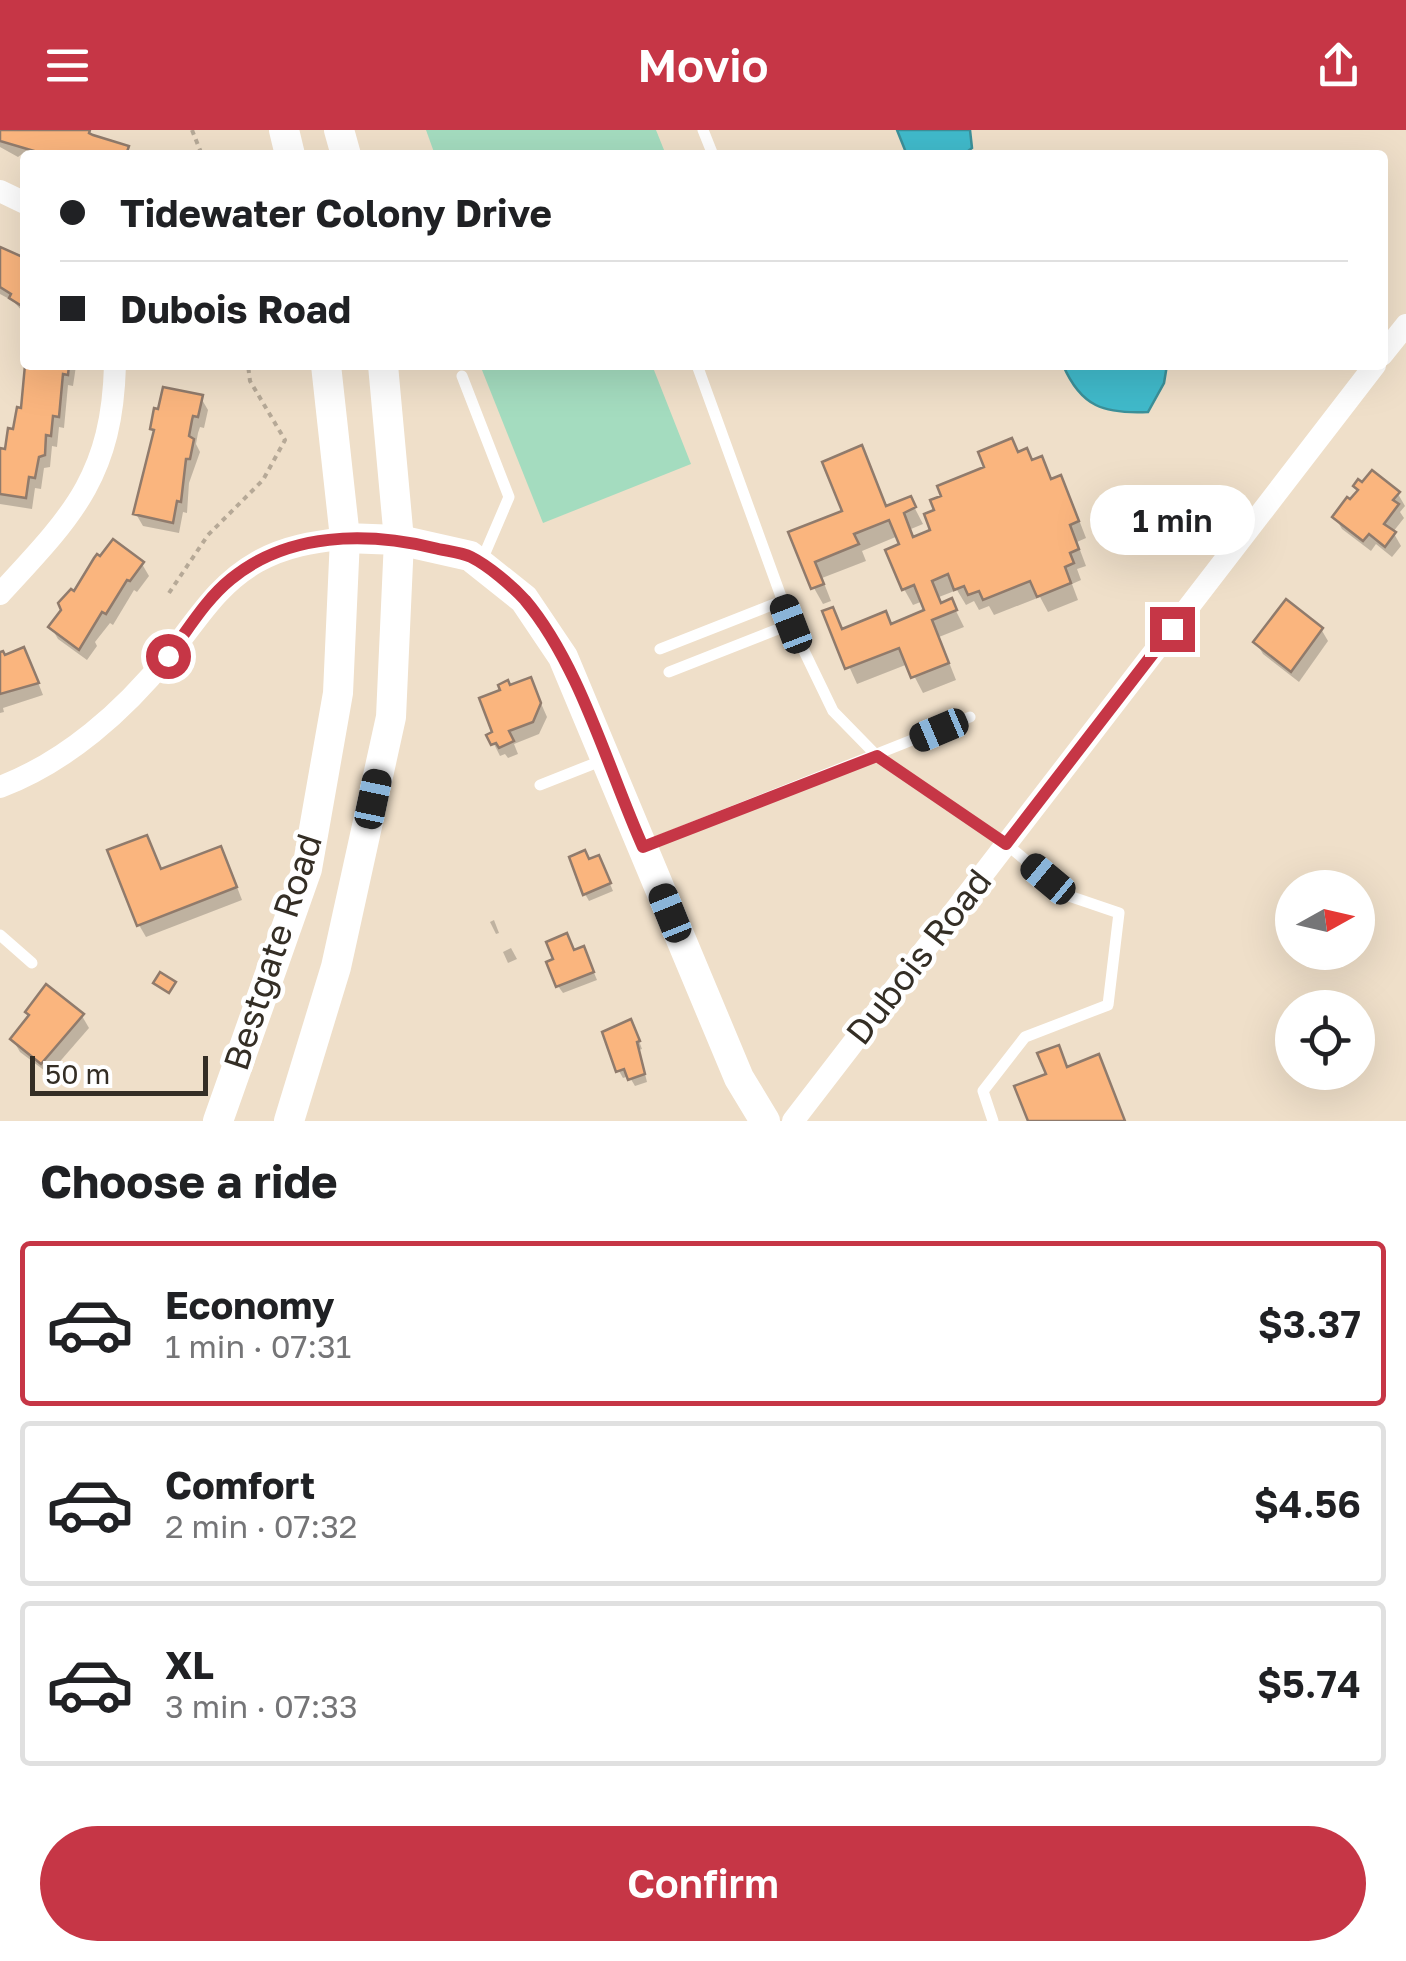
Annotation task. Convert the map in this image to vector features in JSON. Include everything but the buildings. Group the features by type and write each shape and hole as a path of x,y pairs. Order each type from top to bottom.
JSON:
{"main road":[{"name":"Bestgate Road","path":"218,1121 306,870 338,692 345,538 327,370"},
{"name":"Bestgate Road","path":"289,1121 336,967 391,716 399,540 383,370"},
{"path":"345,538 399,540 470,556 524,599 564,657 739,1078 765,1121"}],"street":[{"path":"1388,348 1406,325"},
{"path":"0,594 66,523 96,474 114,398 115,370"},
{"name":"Dubois Road","path":"793,1121 1371,370"},
{"path":"0,787 28,776 75,745 130,700 208,602 232,578 282,550 345,538"}],"lane":[{"path":"698,370 791,624 833,711 877,756 1006,844 1069,896 1119,913 1108,1005 1025,1037 982,1091 993,1121"},
{"path":"462,376 509,497 481,564"},
{"path":"660,650 782,601"},
{"path":"669,672 791,624"},
{"path":"643,847 970,717"},
{"path":"540,785 606,759"},
{"path":"0,935 32,963"}],"path":[{"path":"170,593 208,535 263,480 285,440 250,381 249,370"}],"green space":[{"path":"426,130 656,130 664,150 433,150"},
{"path":"482,370 654,370 691,464 543,523"}],"water":[{"path":"897,130 970,130 969,150 905,150"},
{"path":"1066,370 1166,370 1164,383 1148,412 1096,405"}],"route":[{"path":"168,656 208,602 232,578 256,562 305,544 345,538 399,540 470,556 524,599 564,657 643,847 877,756 1006,844 1172,629"}]}
